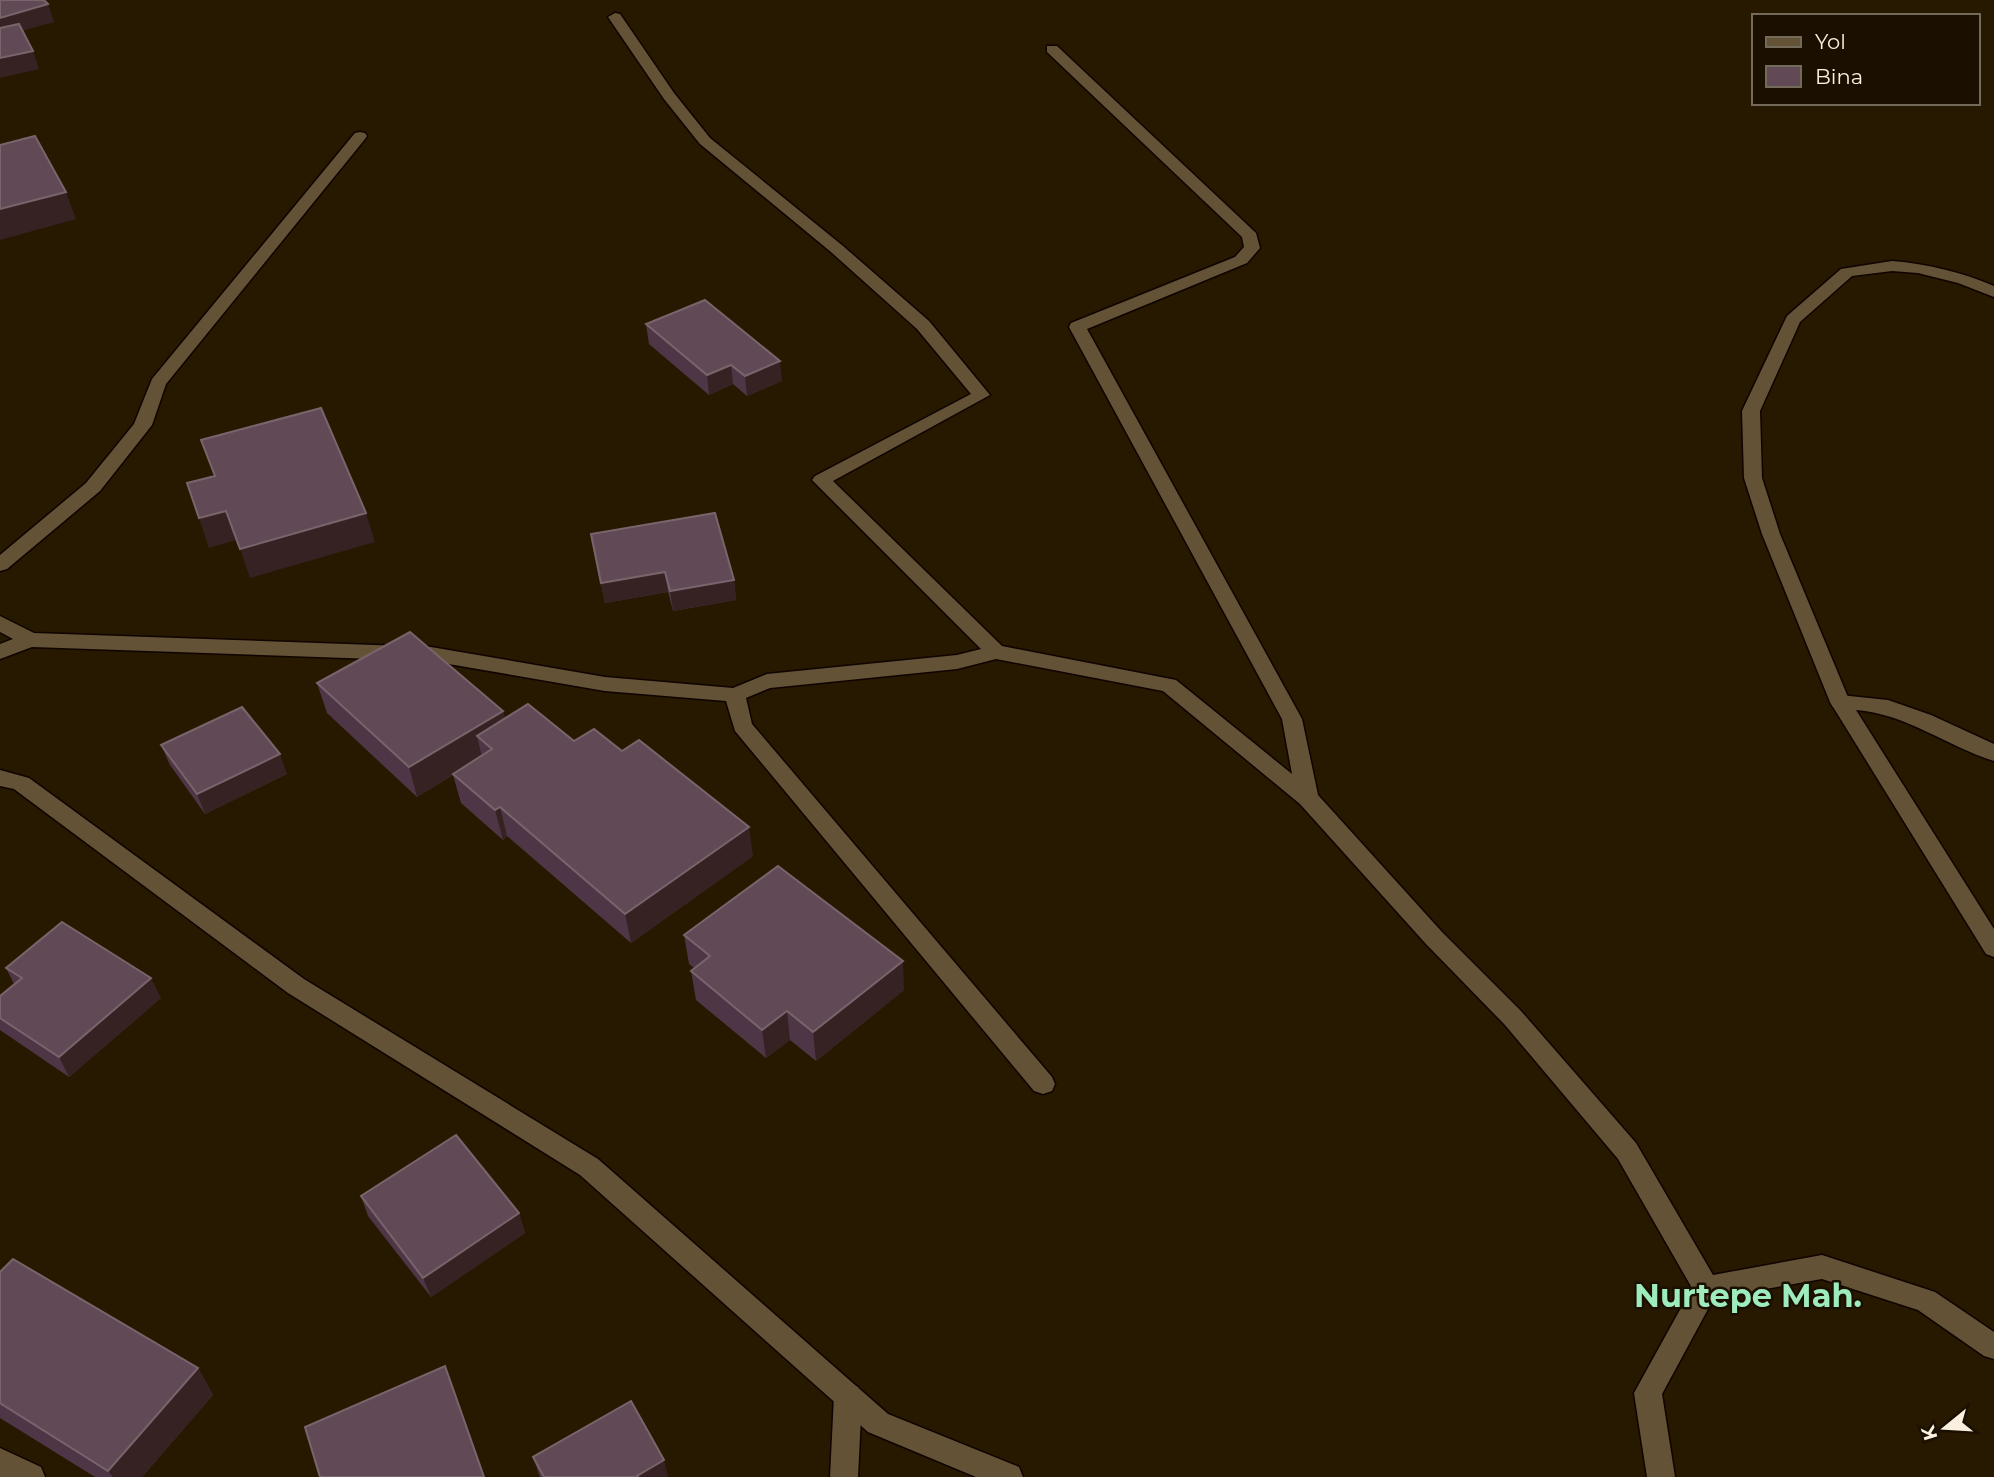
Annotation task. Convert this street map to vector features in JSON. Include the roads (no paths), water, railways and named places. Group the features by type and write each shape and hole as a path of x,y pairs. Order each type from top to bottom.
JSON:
{"street":[{"path":"615,17 669,96 705,141 837,249 923,326 981,395 821,480 996,652"},
{"path":"1052,49 1247,231 1252,242 1248,254 1241,260 1077,327 1292,719 1308,797"},
{"path":"0,565 93,487 143,425 159,383 360,136"},
{"path":"1994,292 1965,279 1918,268 1892,266 1847,272 1793,320 1751,411 1753,478 1771,534 1840,702 1994,948"},
{"path":"0,623 30,640"},
{"path":"0,652 30,640 431,654 605,684 735,695 767,681 957,662 996,652 1169,685 1308,797 1434,938 1513,1018 1627,1151 1706,1288"},
{"path":"735,695 742,726 1043,1084"},
{"path":"1840,702 1881,705 1903,712 1994,752"},
{"path":"0,778 21,783 296,986 589,1167 878,1423 1009,1477"},
{"path":"1706,1288 1822,1267 1926,1301 1994,1347"},
{"path":"1661,1477 1648,1393 1706,1288"},
{"path":"844,1477 848,1396"},
{"path":"0,1462 31,1477"}],"district":[{"name":"Nurtepe Mah.","path":"1748,1296"}]}
